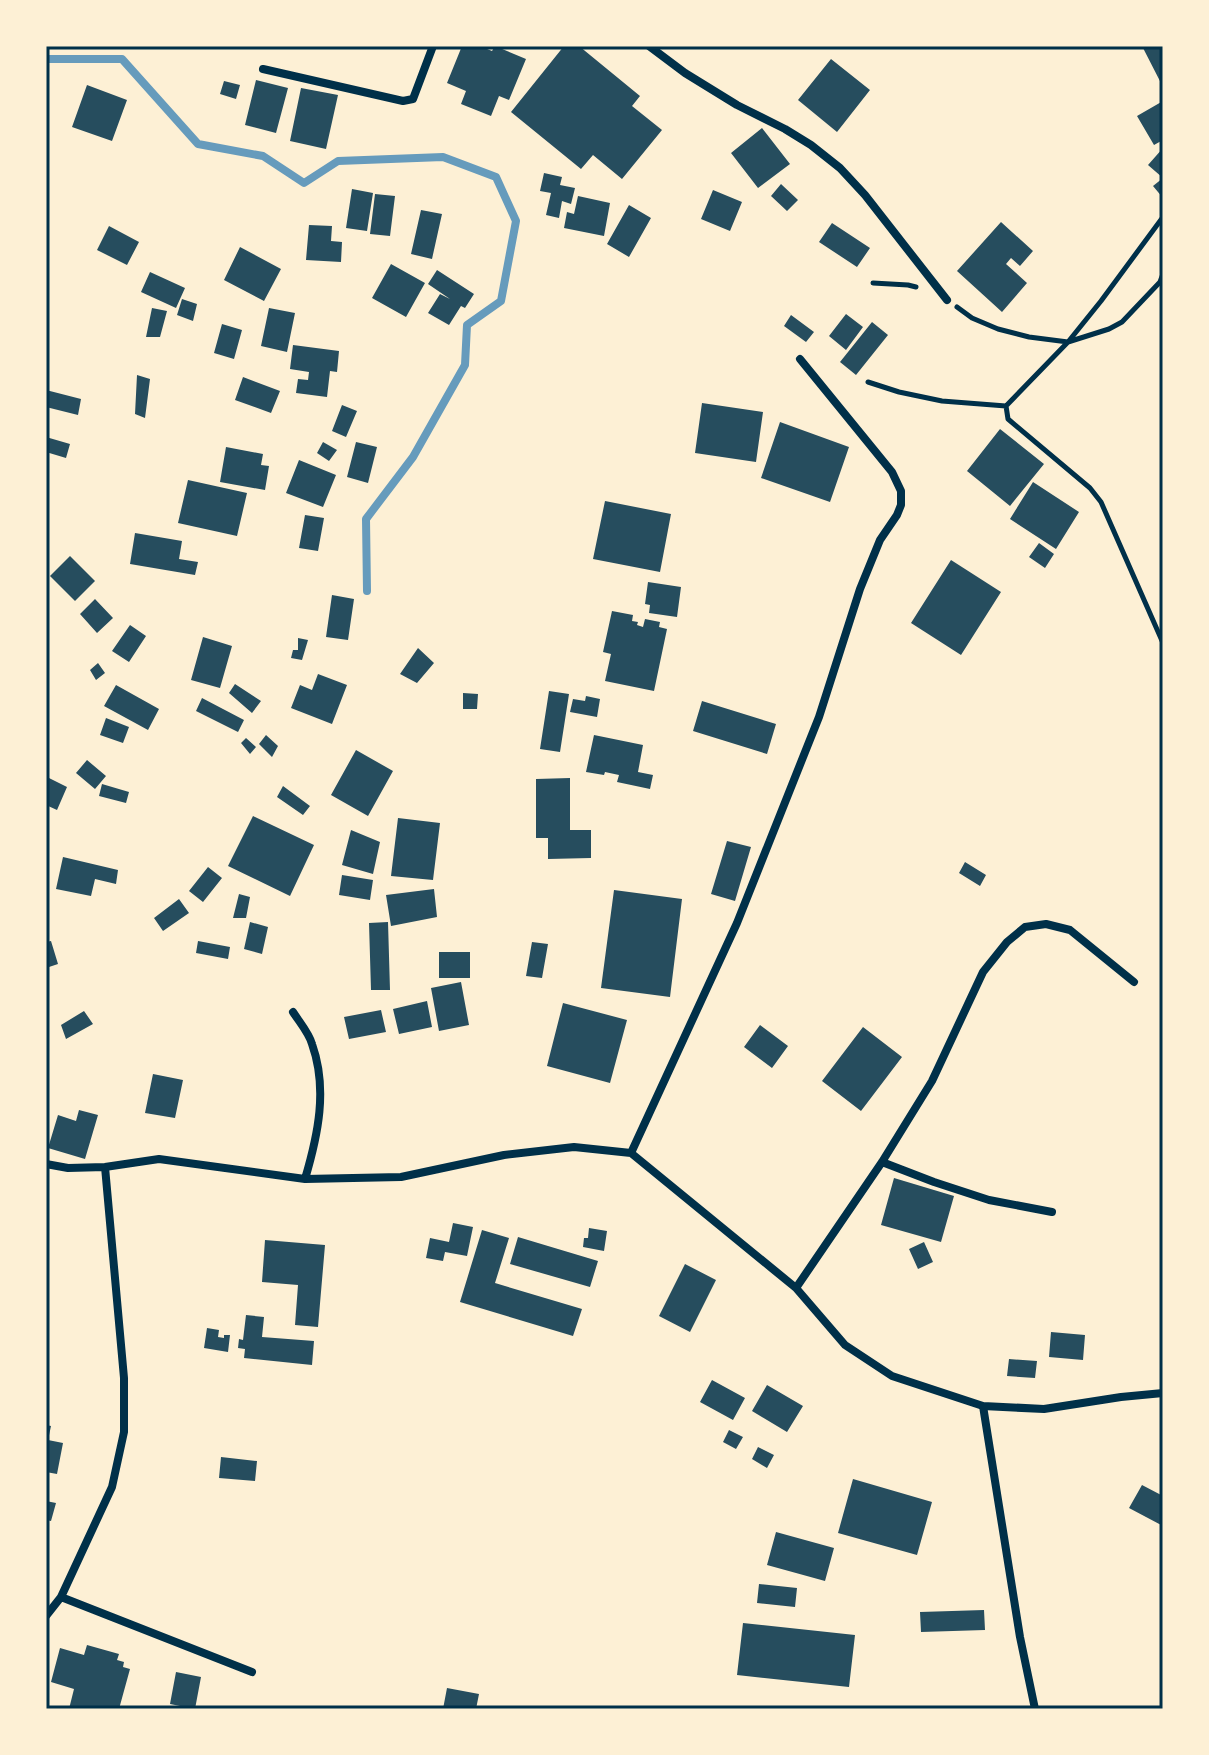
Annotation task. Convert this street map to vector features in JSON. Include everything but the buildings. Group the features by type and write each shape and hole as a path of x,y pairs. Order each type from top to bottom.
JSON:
{"street":[{"path":"263,69 403,101 413,99 433,46"},
{"path":"649,46 737,105 811,145 840,168 865,195 947,300"},
{"path":"631,1153 737,923 819,717 860,589 880,540 901,505 901,491 892,472 800,359"},
{"path":"796,1288 882,1162 932,1081 983,972 1007,942 1025,927 1046,924 1070,930 1134,982"},
{"path":"293,1012 312,1043 319,1073 321,1112 316,1144 305,1179"},
{"path":"46,1164 68,1168 105,1167 159,1159 305,1179 401,1177 504,1155 574,1147 631,1153 796,1288 845,1345 892,1376 983,1406 1044,1409 1163,1393"},
{"path":"882,1162 989,1200 1052,1212"},
{"path":"46,1616 61,1597 112,1487 124,1432 124,1378 105,1167"},
{"path":"983,1406 1020,1637 1035,1709"},
{"path":"61,1597 252,1672"}],"path":[{"path":"1006,406 1068,342 1163,217"},
{"path":"947,300 972,318 998,329 1068,342 1122,322 1160,282 1163,274"},
{"path":"873,283 918,288"},
{"path":"868,382 942,401 1006,406"},
{"path":"1006,406 1008,419 1090,488 1101,502 1163,643"}],"waterway":[{"path":"46,59 122,59 198,144 263,156 304,183 338,161 443,157 496,177 516,221 501,301 467,325 465,365 413,457 366,519 367,591"}]}
